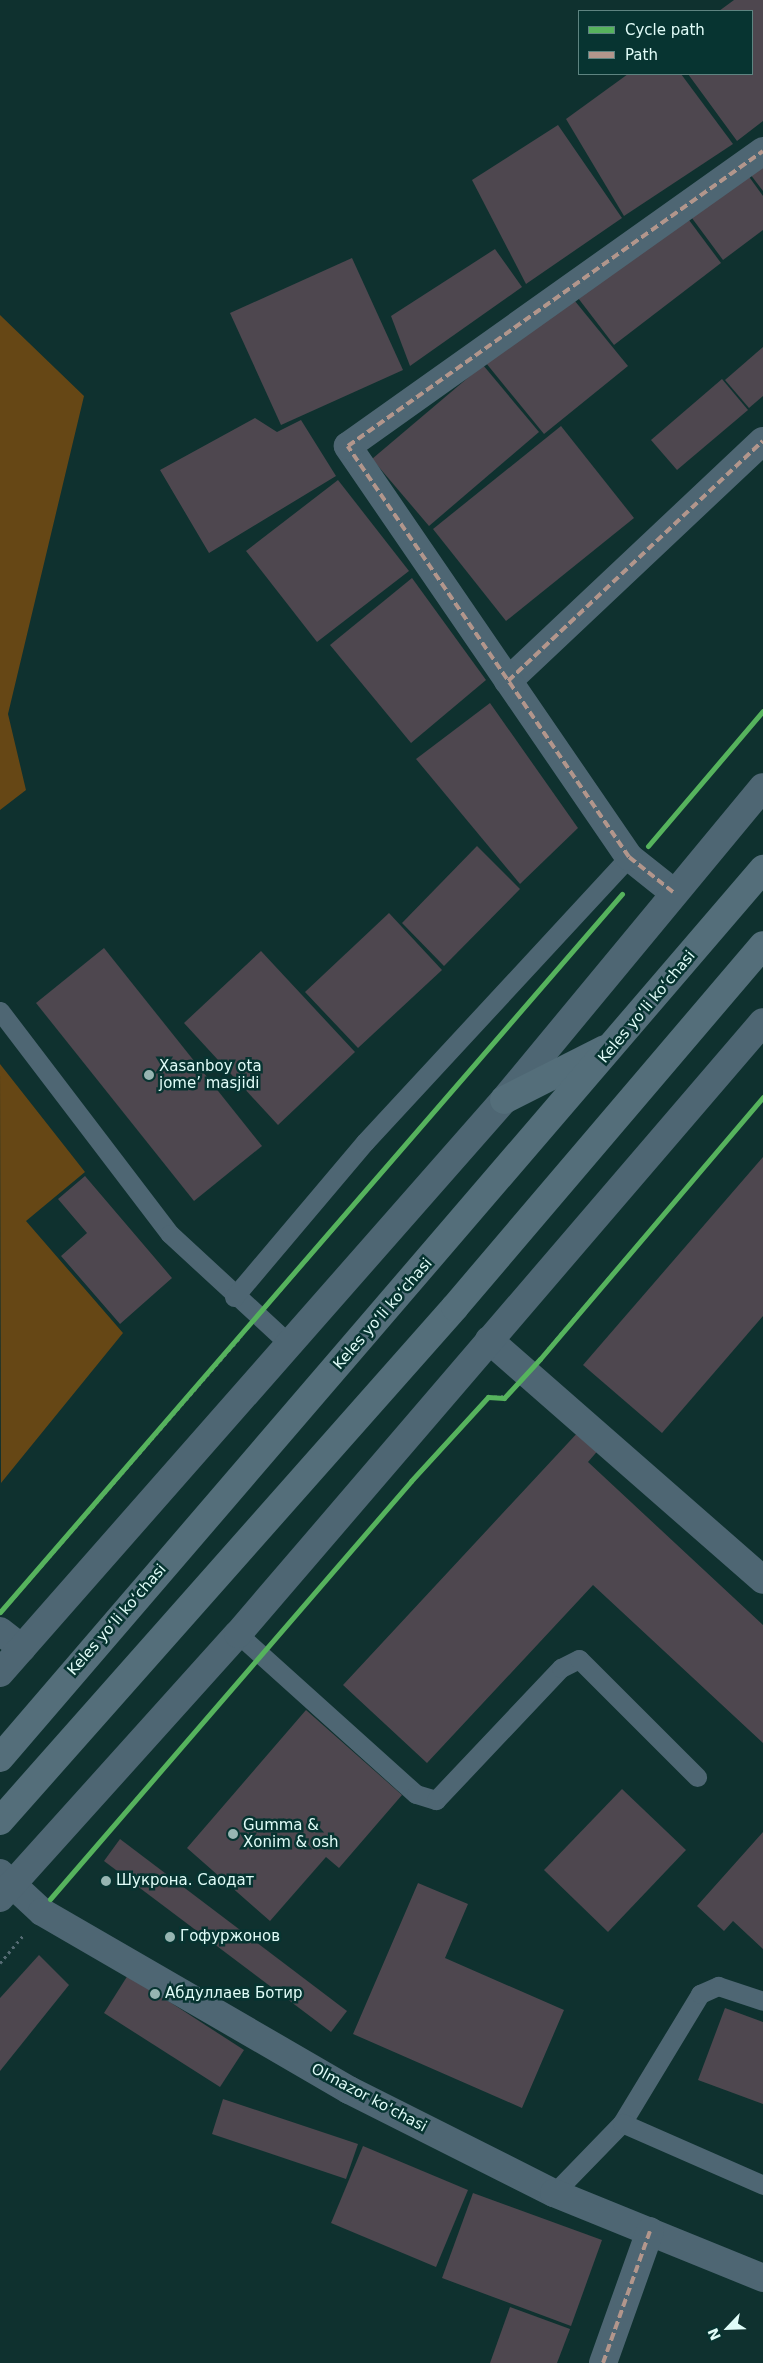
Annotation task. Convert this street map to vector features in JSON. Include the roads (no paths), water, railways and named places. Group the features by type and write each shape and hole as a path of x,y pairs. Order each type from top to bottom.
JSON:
{"main road":[{"name":"Keles yoʻli koʻchasi","path":"0,1758 617,1043 763,869"},
{"path":"0,1821 448,1314 763,945"},
{"path":"504,1100 617,1043"}],"street":[{"path":"673,892 638,852 508,681 348,446 763,151"},
{"path":"508,681 763,441"},
{"path":"0,1673 288,1343 504,1100 673,892 763,787"},
{"path":"4,1885 238,1634 763,1022"},
{"path":"489,1340 528,1371 763,1580"},
{"path":"3,1619 22,1648"},
{"name":"Olmazor ko'chasi","path":"4,1885 42,1912 349,2090 554,2193 763,2278"},
{"path":"602,2363 650,2231"}],"lane":[{"path":"234,1297 365,1142 638,852"},
{"path":"0,1011 170,1234 234,1297 288,1343"},
{"path":"238,1634 416,1794 436,1800 561,1668 579,1659 697,1777"},
{"path":"554,2193 622,2123 700,1994 718,1986 763,2001"},
{"path":"622,2123 763,2185"}],"place":[{"name":"Xasanboy ota jome’ masjidi","path":"149,1075"},
{"name":"Gumma & Xonim & osh","path":"233,1834"},
{"name":"Шукрона. Саодат","path":"106,1881"},
{"name":"Гофуржонов","path":"170,1937"},
{"name":"Абдуллаев Ботир","path":"155,1994"}]}
